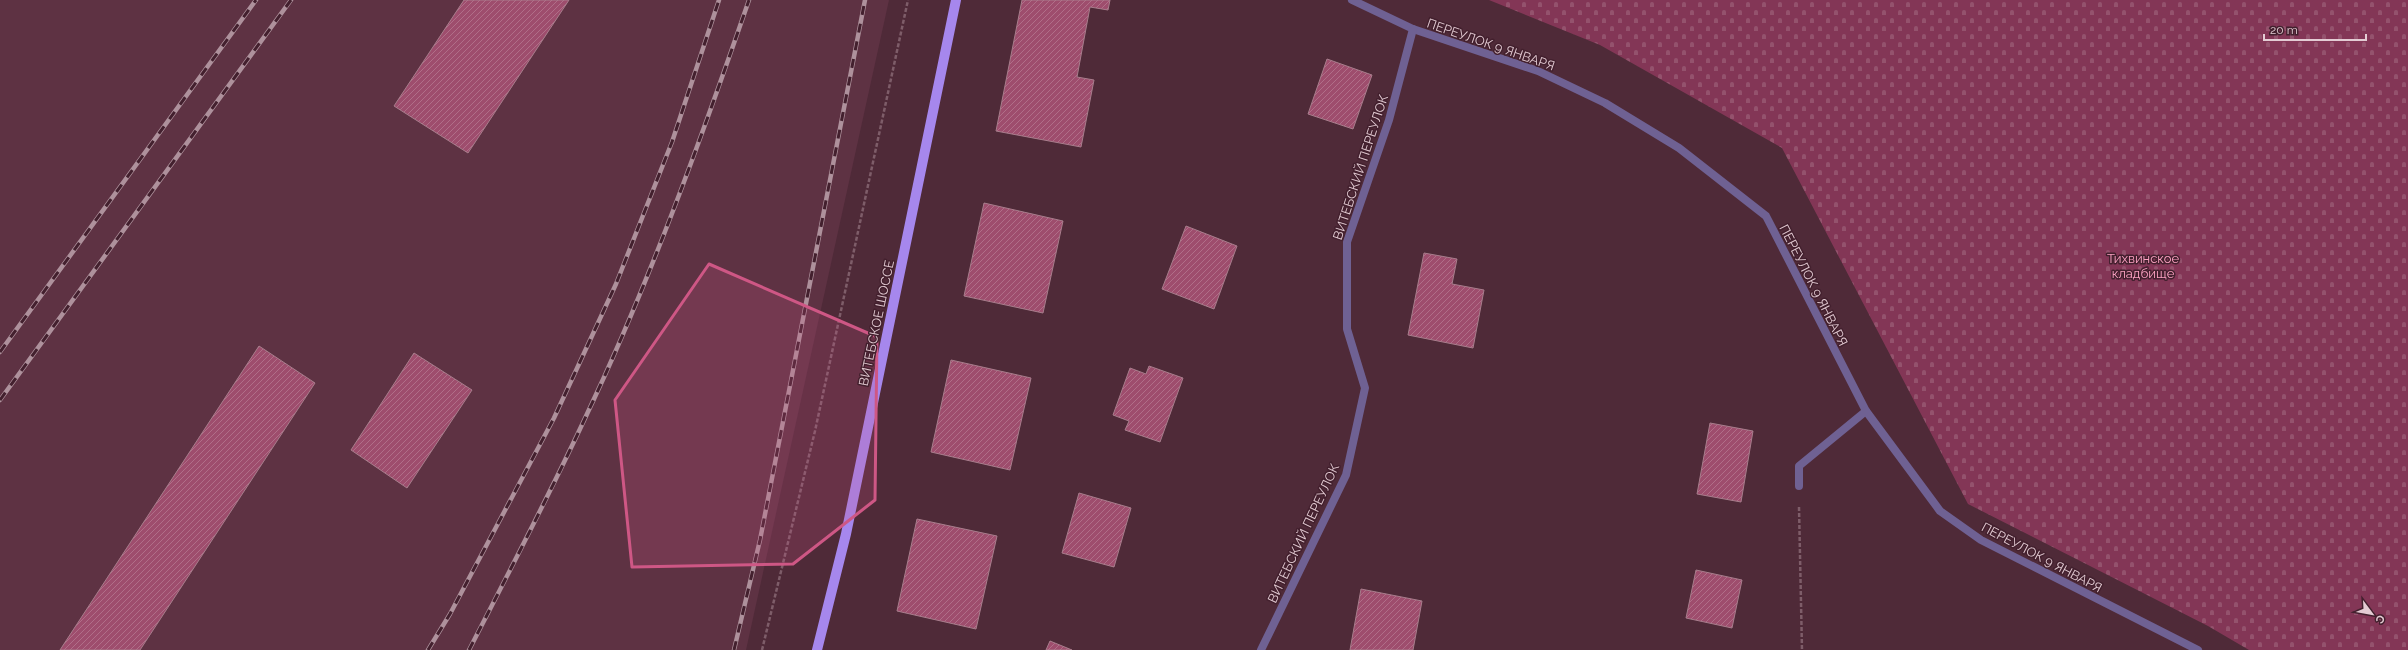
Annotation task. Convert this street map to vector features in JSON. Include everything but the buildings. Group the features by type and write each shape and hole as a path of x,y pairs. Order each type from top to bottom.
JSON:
{"main road":[{"name":"ВИТЕБСКОЕ ШОССЕ","path":"818,650 846,534 956,0"}],"street":[{"name":"ПЕРЕУЛОК 9 ЯНВАРЯ","path":"1352,0 1413,29 1538,71 1605,103 1679,148 1766,216 1866,411 1940,511 1981,540 2198,650"},
{"name":"ВИТЕБСКИЙ ПЕРЕУЛОК","path":"1261,650 1346,475 1365,388 1347,329 1347,242 1389,120 1413,29"},
{"path":"1799,486 1799,466 1866,411"}],"path":[{"path":"762,650 815,431 908,0"},
{"path":"1799,486 1802,650"}],"highlighted area":[{"path":"709,264 877,337 875,500 793,564 632,567 615,400"}],"shaded area":[{"path":"0,0 889,0 746,650 0,650"}],"green space":[{"name":"Тихвинское кладбище","path":"1489,0 2408,0 2408,650 2249,650 2208,626 1968,504 1782,148 1600,45"}],"railway":[{"path":"0,352 256,0"},
{"path":"0,400 291,0"},
{"path":"428,650 450,614 554,418 616,284 672,142 719,0"},
{"path":"469,650 559,474 632,313 674,209 749,0"},
{"path":"734,650 760,540 865,0"}]}
